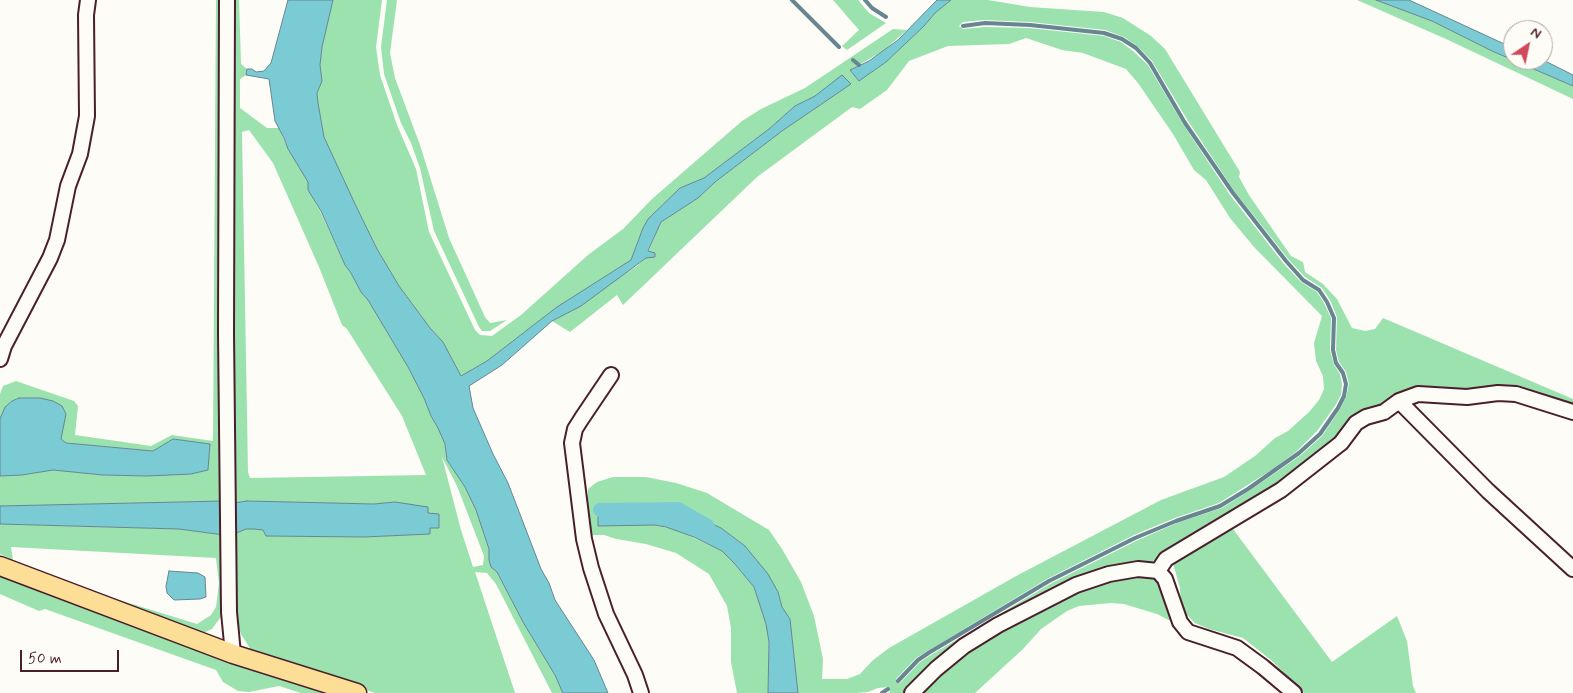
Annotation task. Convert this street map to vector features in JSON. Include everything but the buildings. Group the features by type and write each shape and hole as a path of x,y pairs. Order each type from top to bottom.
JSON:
{"main road":[{"path":"4,566 233,654 356,693"}],"street":[{"path":"0,359 4,346 50,258 57,240 68,186 80,154 87,116 86,15 88,0"},
{"path":"227,0 226,333 230,541 229,612 233,654"},
{"path":"611,374 575,430 572,443 584,539 591,568 606,614 641,693"},
{"path":"1158,570 1166,560 1281,490 1336,448 1356,424 1366,417 1384,412 1399,401 1418,394 1467,397 1498,393 1516,394 1573,412"},
{"path":"1399,401 1488,492 1573,568"},
{"path":"912,693 936,669 964,646 998,624 1054,595 1094,578 1138,569 1158,570 1166,580 1180,622 1188,632 1237,648 1294,693"}],"green space":[{"path":"216,0 223,0 224,501 0,506 0,476 53,470 103,475 147,476 210,444 173,439 153,451 66,443 61,439 65,414 40,398 19,398 12,401 5,407 0,419 0,394 3,386 16,381 74,401 78,406 75,435 151,446 172,435 213,441"},
{"path":"231,0 239,0 241,64 247,69 246,75 240,79 240,108 267,128 279,128 288,149 308,182 308,190 345,265 408,367 424,398 445,444 447,460 465,487 476,510 489,549 489,560 555,675 563,693 552,693 496,584 487,573 475,572 515,693 375,693 251,650 241,634 234,615 234,534 246,529 254,529 263,530 266,536 364,537 429,534 430,528 439,528 439,515 395,502 374,504 247,501 234,503","holes":["249,130 273,163 319,267 342,325 347,329 402,416 426,475 250,478 248,472 242,132","442,457 457,486 484,556 483,565 473,567 461,530"]},
{"path":"333,0 382,0 376,47 380,75 397,125 416,169 429,232 475,330 480,335 492,336 521,315 588,255 623,229 652,199 742,121 761,109 805,88 893,29 907,30 883,51 850,70 859,81 886,62 935,13 951,0 988,0 1030,7 1104,12 1123,18 1151,36 1165,49 1240,172 1239,177 1249,195 1291,256 1303,262 1305,272 1323,284 1337,299 1352,328 1365,331 1375,329 1383,318 1573,399 1573,408 1480,393 1418,391 1339,440 1300,471 1163,557 1052,593 908,693 888,693 890,692 889,687 856,693 798,693 790,619 782,607 778,592 745,546 721,528 702,519 670,511 632,525 655,525 677,530 722,551 754,587 769,633 768,693 737,693 731,662 731,628 727,606 709,574 676,553 604,535 589,535 588,489 597,482 613,477 646,477 676,483 707,493 769,530 801,582 814,616 823,659 822,679 847,679 860,674 872,661 889,648 1018,575 1161,500 1224,477 1255,456 1275,438 1288,431 1309,412 1319,400 1324,389 1323,376 1316,361 1314,343 1322,316 1254,247 1230,218 1206,180 1194,170 1173,134 1138,83 1126,69 1083,53 1062,50 1026,38 1009,44 948,46 909,61 887,90 860,109 852,107 757,177 623,305 617,295 570,332 552,321 581,306 607,285 637,266 646,258 661,222 698,198 715,182 782,131 851,84 842,76 815,96 795,106 769,129 704,178 680,188 648,219 631,260 557,307 487,361 461,376 443,342 430,328 399,286 377,249 324,137 317,93 322,81 320,65 322,47","holes":["985,20 1030,22 1105,30 1124,37 1137,46 1152,61 1188,121 1235,192 1289,260 1305,277 1322,288 1330,300 1337,317 1336,350 1349,384 1346,397 1340,409 1322,436 1301,455 1249,491 1222,508 1177,523 1136,541 1050,584 920,662 900,683 896,679 916,658 1047,579 1134,535 1219,503 1273,469 1297,451 1317,431 1341,395 1342,384 1340,374 1334,365 1330,350 1331,318 1324,303 1317,292 1301,282 1284,264 1230,195 1183,124 1148,65 1121,42 1104,36 1029,28 985,27 963,29 959,26 963,22"]},
{"path":"387,0 397,0 390,53 395,78 420,145 449,238 485,317 490,323 507,320 490,331 482,331 479,327 434,231 420,168 401,123 384,74 381,47"},
{"path":"833,0 858,0 869,13 886,23 847,50 842,46 859,30"},
{"path":"1357,0 1376,0 1432,21 1503,56 1503,66"},
{"path":"1512,70 1536,70 1573,86 1573,99"},
{"path":"0,524 179,529 224,535 223,614 212,629 203,633 90,591 197,624 211,615 216,607 219,583 216,558 11,547 13,560 0,554"},
{"path":"1233,529 1332,662 1397,616 1407,641 1413,686 1416,693 1304,693 1271,660 1243,638 1209,629 1195,623 1186,614 1181,602 1180,588 1172,560"},
{"path":"1137,573 1159,577 1176,624 1157,614 1124,604 1111,603 1079,606 1067,611 1041,629 1023,649 975,693 920,693 956,660 1029,614 1083,587"},
{"path":"0,575 330,693 301,693 279,686 249,692 238,691 223,682 216,670 45,609 39,611 0,594"}],"water":[{"path":"288,0 333,0 322,47 320,65 322,81 317,93 324,137 377,249 399,286 430,328 443,342 461,376 487,361 557,307 631,260 648,219 680,188 704,178 769,129 795,106 815,96 842,75 851,84 782,131 715,182 698,198 661,222 648,251 655,253 655,257 646,258 581,306 552,321 502,365 469,386 473,408 508,483 555,600 594,660 608,693 563,693 555,675 523,622 497,572 491,567 489,549 476,510 465,487 447,460 445,444 424,398 408,367 345,265 321,211 308,190 308,182 288,149 275,121 269,79 246,75 247,69 252,69 256,72 264,71 271,63"},
{"path":"937,0 951,0 935,13 886,62 859,81 850,70 869,61 898,40"},
{"path":"1376,0 1409,0 1503,43 1503,56 1492,51 1432,21"},
{"path":"1553,65 1573,75 1573,86 1536,70 1553,70"},
{"path":"19,398 40,398 53,401 62,406 66,414 61,439 66,443 153,451 173,439 210,444 208,470 191,474 147,476 103,475 53,470 0,476 0,419 5,407"},
{"path":"224,501 224,535 179,529 0,524 0,506"},
{"path":"247,501 374,504 395,502 428,507 428,513 439,514 439,528 430,528 430,534 364,537 266,536 263,530 254,529 246,529 234,534 234,503"},
{"path":"617,508 656,509 702,519 721,528 745,546 768,574 778,592 782,607 790,619 798,693 768,693 769,642 766,624 754,587 734,563 722,551 694,537 666,527 655,525 598,526 598,516 609,515 610,510"},
{"path":"169,571 198,573 205,577 206,597 174,600 167,593 166,586"}],"waterway":[{"path":"792,0 839,47"},
{"path":"865,0 872,8 886,17"},
{"path":"898,681 918,660 930,652 1049,581 1135,538 1220,506 1248,489 1299,453 1320,434 1338,408 1344,396 1346,384 1343,373 1336,363 1333,350 1334,318 1327,302 1319,290 1303,280 1286,261 1233,193 1185,123 1150,63 1136,48 1122,39 1104,33 1030,25 985,23 963,26"},
{"path":"853,60 859,65"},
{"path":"600,510 678,509 708,526"},
{"path":"882,693 888,689"}]}
